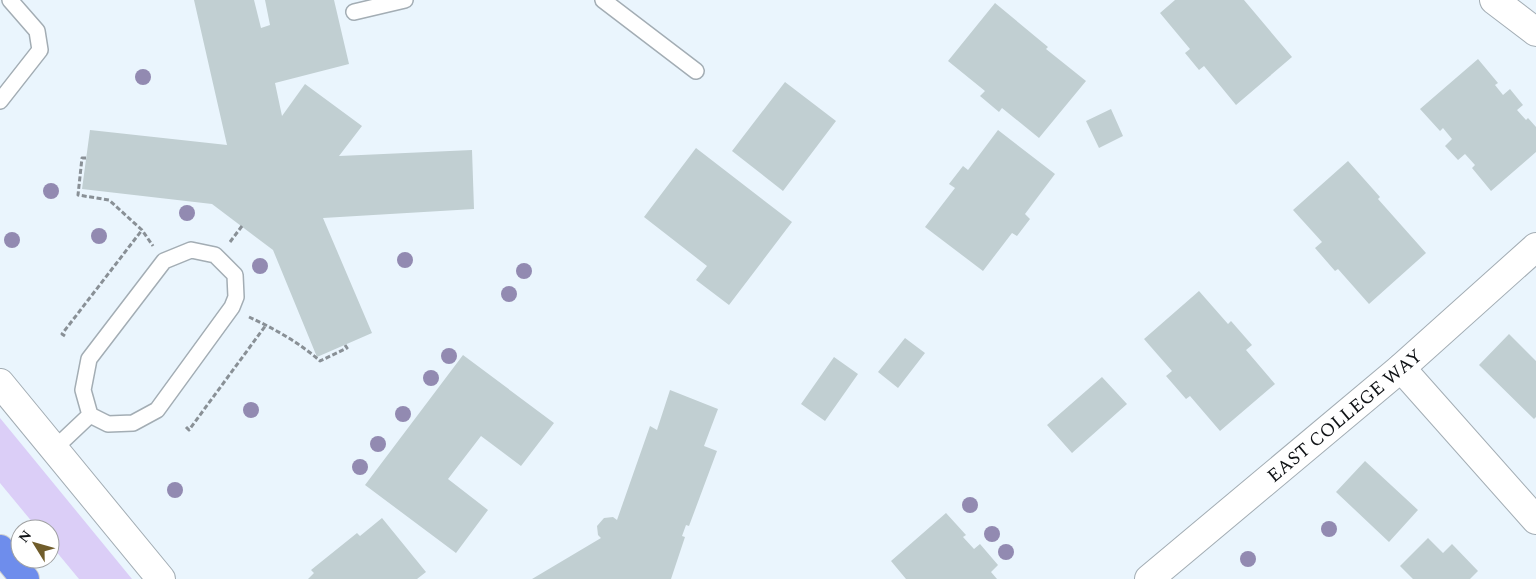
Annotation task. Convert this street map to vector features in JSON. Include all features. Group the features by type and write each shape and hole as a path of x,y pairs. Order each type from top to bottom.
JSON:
{"highway":[{"path":"0,549 25,579"}],"street":[{"path":"1494,0 1536,32"},
{"name":"EAST COLLEGE WAY","path":"1149,579 1401,368 1536,247"},
{"path":"1401,368 1536,520"},
{"path":"0,384 161,579"}],"lane":[{"path":"0,101 40,50 37,31 10,0"},
{"path":"354,12 406,0"},
{"path":"603,0 696,71"},
{"path":"190,250 215,254 235,275 236,297 232,307 157,410 133,423 108,424 90,415 82,390 89,359 164,261 190,250"},
{"path":"54,449 90,415"}],"path":[{"path":"226,247 242,226"},
{"path":"65,336 62,334 142,230"},
{"path":"186,427 189,430 266,325"}],"shaded area":[{"path":"0,418 132,579 79,579 60,556 60,519 30,519 0,483"}],"building":[{"path":"194,0 254,0 261,28 270,25 265,0 334,0 349,64 275,83 282,116 305,84 362,126 339,156 472,150 474,209 323,218 372,333 317,357 273,250 212,204 82,189 90,130 227,145"},
{"path":"1175,0 1244,0 1292,57 1236,105 1204,66 1199,70 1185,53 1190,49 1160,13"},
{"path":"995,3 1048,47 1046,49 1086,81 1039,138 1002,108 999,112 980,96 985,91 948,61"},
{"path":"1478,59 1498,83 1495,85 1503,95 1510,89 1523,105 1517,110 1536,127 1536,152 1491,191 1472,168 1475,165 1465,154 1458,160 1445,146 1452,139 1443,128 1440,131 1420,109"},
{"path":"785,82 836,121 783,191 732,151"},
{"path":"1111,109 1123,136 1099,148 1086,121"},
{"path":"998,130 1055,174 1025,214 1030,219 1017,236 1012,233 983,271 925,227 955,188 949,184 963,166 968,170"},
{"path":"696,148 792,222 729,305 696,280 707,266 644,217"},
{"path":"1348,161 1380,197 1378,199 1426,253 1369,304 1338,269 1335,271 1315,248 1322,242 1293,210"},
{"path":"1199,291 1228,324 1231,321 1252,345 1246,350 1275,384 1220,431 1190,396 1186,399 1166,376 1172,371 1144,339"},
{"path":"1509,334 1536,361 1536,417 1534,419 1479,365"},
{"path":"905,338 925,353 898,388 878,372"},
{"path":"463,355 554,423 521,466 481,436 448,479 488,510 456,553 365,485"},
{"path":"834,357 858,374 825,421 801,404"},
{"path":"1102,377 1127,404 1072,453 1047,425"},
{"path":"670,390 718,409 704,446 717,451 689,526 686,525 682,536 685,537 671,579 532,579 601,538 598,535 597,526 604,518 613,517 617,520 650,426 657,430"},
{"path":"1365,461 1418,510 1389,542 1336,492"},
{"path":"946,513 966,535 963,537 974,549 980,544 998,565 991,572 997,579 906,579 891,561"},
{"path":"382,518 426,572 417,579 308,579 314,573 311,570 357,533 360,536"},
{"path":"1428,538 1443,553 1452,544 1478,571 1470,579 1413,579 1400,566"}]}
